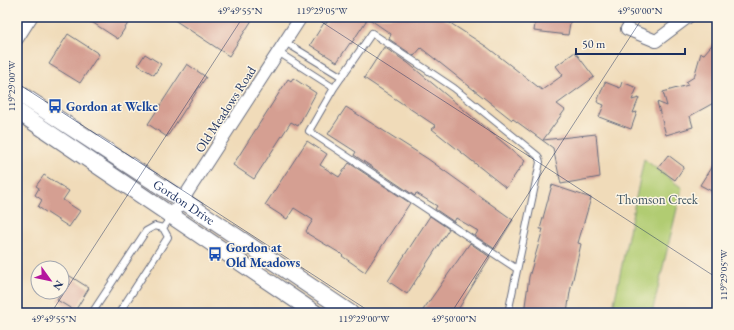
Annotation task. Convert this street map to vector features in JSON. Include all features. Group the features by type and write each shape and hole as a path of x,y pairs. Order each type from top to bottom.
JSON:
{"main road":[{"name":"Gordon Drive","path":"17,92 182,200 350,313"},
{"name":"Gordon Drive","path":"17,111 168,222 315,313"}],"street":[{"path":"17,39 31,17"},
{"name":"Old Meadows Road","path":"168,222 301,17"},
{"path":"627,28 656,41 688,17"}],"lane":[{"path":"508,313 540,162 538,156 454,88 372,33 334,88 309,131 517,269"},
{"path":"285,42 342,77"},
{"path":"278,52 334,88"},
{"path":"92,313 146,231 155,226 168,222 168,237 119,313"}],"green space":[{"name":"Thomson Creek","path":"644,159 682,188 652,313 612,313"}],"building":[{"path":"84,17 132,17 118,39"},
{"path":"170,17 254,17 229,56"},
{"path":"330,17 441,17 487,47 542,90 563,75 556,66 575,52 594,77 557,104 565,110 543,140 596,134 600,177 561,184 553,148 513,119 512,120 421,48 414,56 389,39 391,34 368,18 337,62 310,45 324,23 326,24"},
{"path":"536,17 571,17 568,35 534,31"},
{"path":"68,34 99,54 80,83 49,64"},
{"path":"717,39 717,101 690,116 693,127 666,135 657,102 667,106 663,92 688,85 686,82 694,77 701,53 704,54"},
{"path":"384,47 408,63 525,161 506,188 432,129 436,126 364,78"},
{"path":"145,54 161,64 154,75 138,65"},
{"path":"187,64 206,77 167,137 148,124"},
{"path":"293,78 316,93 298,126 291,122 254,179 233,165 288,79 291,81"},
{"path":"605,82 620,88 622,82 637,88 632,100 639,98 633,113 637,112 631,129 599,117 604,105 597,102"},
{"path":"346,107 428,159 513,220 495,249 475,236 478,231 456,218 454,222 435,209 437,206 416,193 415,196 354,155 356,152 328,134"},
{"path":"307,141 327,154 320,165 339,177 349,163 410,203 365,272 342,256 343,255 308,234 306,231 313,220 294,208 287,219 265,205"},
{"path":"668,155 684,167 675,180 658,168"},
{"path":"717,158 717,194 700,185"},
{"path":"44,175 69,191 63,200 80,211 69,227 38,207 42,200 35,195 39,188 36,186"},
{"path":"552,185 591,198 578,243 581,244 570,292 567,313 524,313 529,277 543,229 540,229"},
{"path":"430,216 449,229 407,294 388,281"},
{"path":"470,243 490,257 456,313 421,313"},
{"path":"70,276 89,288 75,311 57,300 70,300"}],"place":[{"name":"Gordon at Welke","path":"55,106"},
{"name":"Gordon at Old Meadows","path":"215,254"}]}
